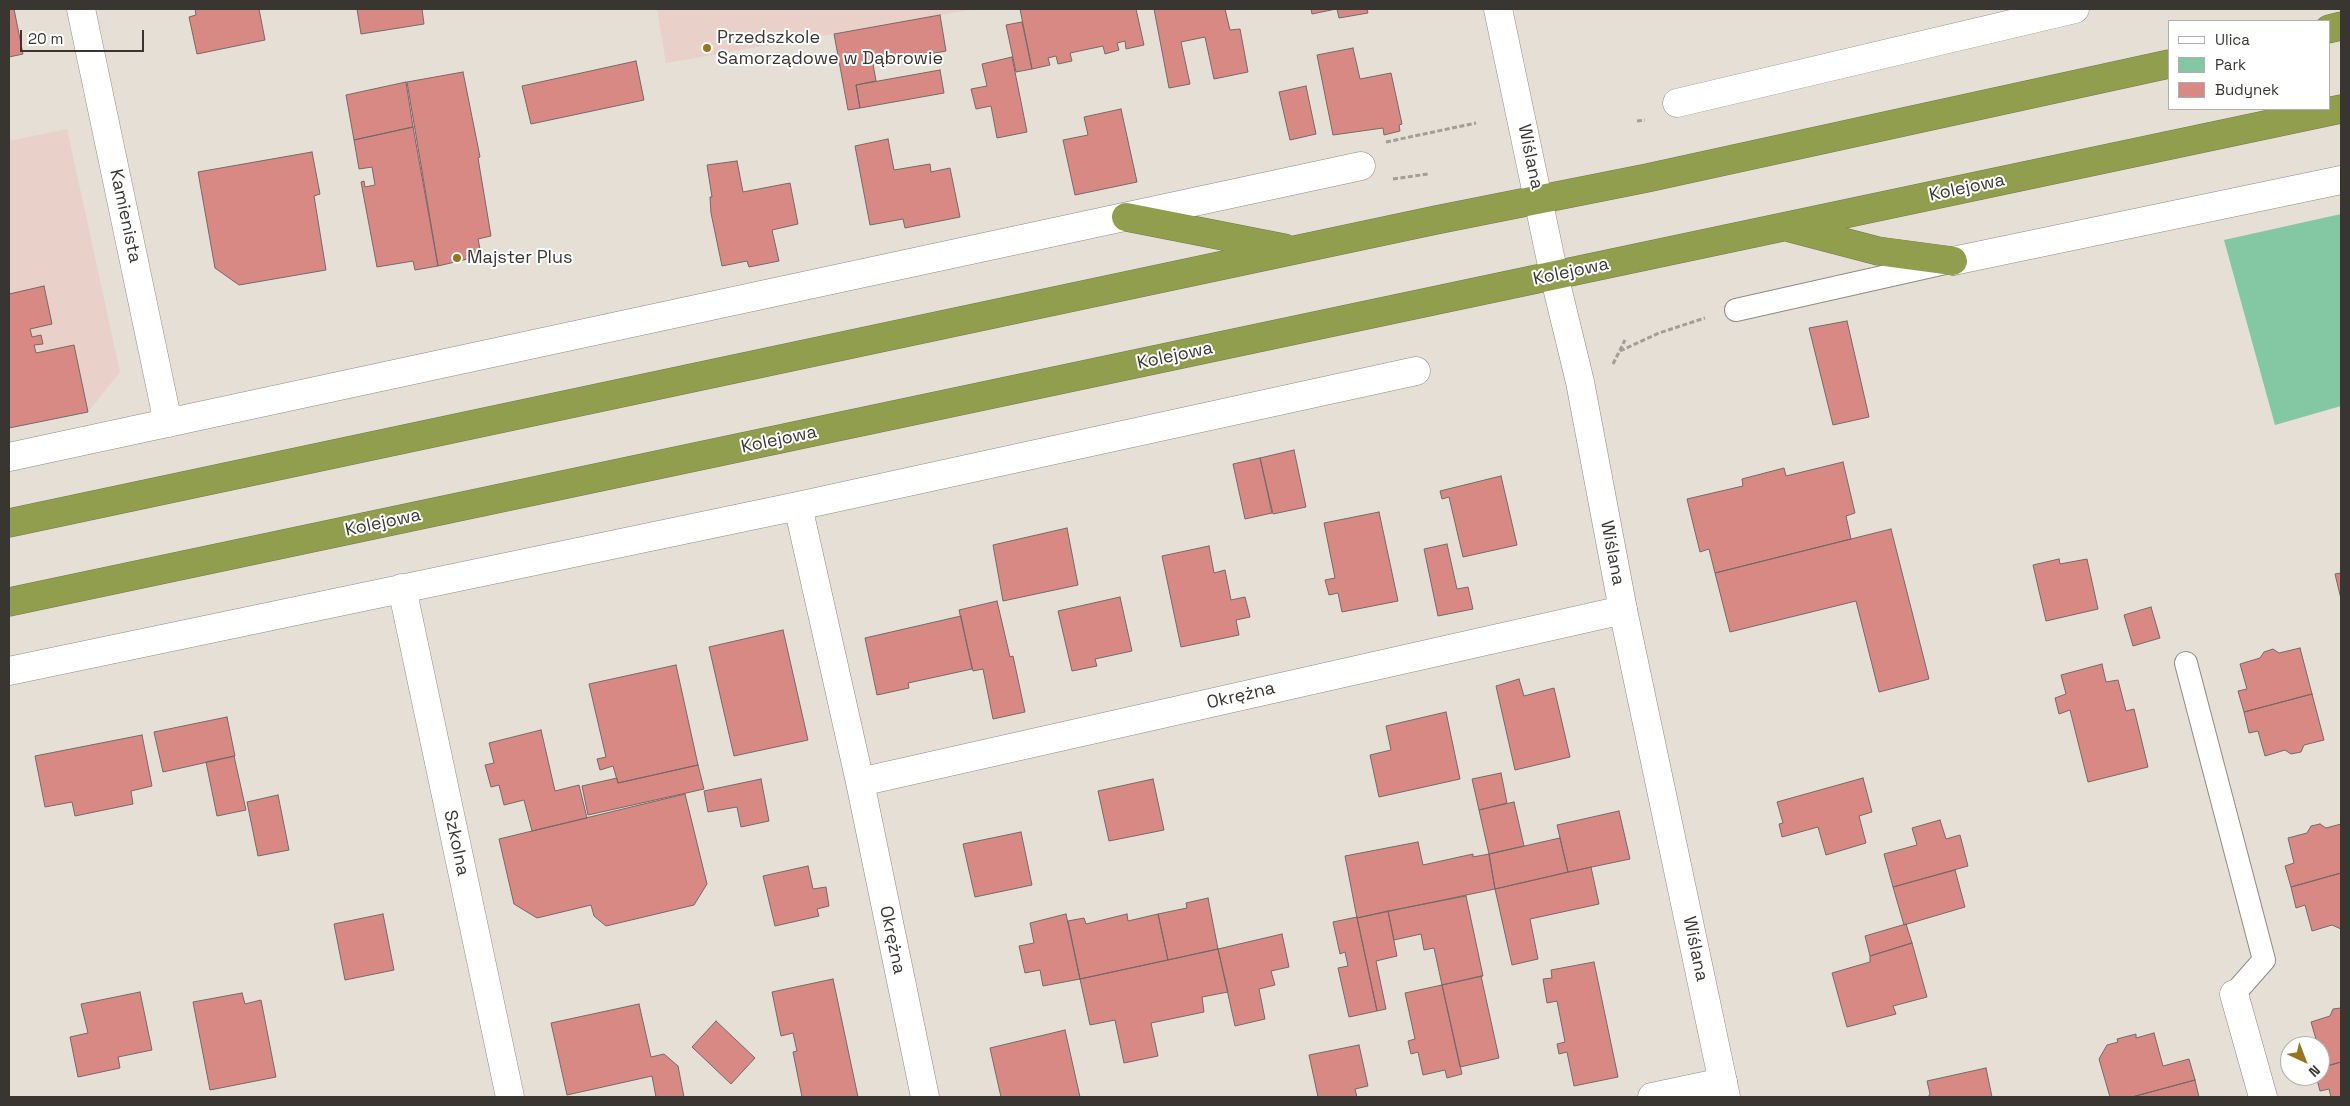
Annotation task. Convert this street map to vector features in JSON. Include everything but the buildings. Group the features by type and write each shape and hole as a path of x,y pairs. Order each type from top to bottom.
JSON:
{"highway":[{"path":"9,524 1539,199 1648,178 2168,64"},
{"name":"Kolejowa","path":"9,602 2341,109"},
{"path":"1126,217 1296,251"},
{"path":"1784,226 1878,250 1953,261"}],"street":[{"name":"Kamienista","path":"81,9 168,423"},
{"name":"Wiślana","path":"1498,9 1554,275 1580,382 1623,610 1725,1090"},
{"path":"1677,103 2075,9"},
{"path":"9,457 1361,166"},
{"path":"1953,261 2341,180"},
{"path":"9,671 798,506 1416,371"},
{"name":"Okrężna","path":"798,506 860,782 925,1097"},
{"name":"Szkolna","path":"402,588 510,1097"},
{"name":"Okrężna","path":"860,782 1623,610"},
{"path":"2234,994 2263,1097"},
{"path":"1652,1097 1725,1090"}],"lane":[{"path":"1736,310 1953,261"},
{"path":"2186,663 2264,960 2234,994"}],"path":[{"path":"1361,166 1358,154 1382,143 1476,123"},
{"path":"1620,351 1659,333 1736,310"}],"shaded area":[{"name":"Przedszkole Samorządowe w Dąbrowie","path":"657,9 975,9 666,63"},
{"path":"67,129 120,372 88,412 9,428 9,141"}],"green space":[{"path":"2341,214 2341,406 2275,425 2224,240"}],"place":[{"name":"Przedszkole Samorządowe w Dąbrowie","path":"707,48"},
{"name":"Majster Plus","path":"457,258"}]}
